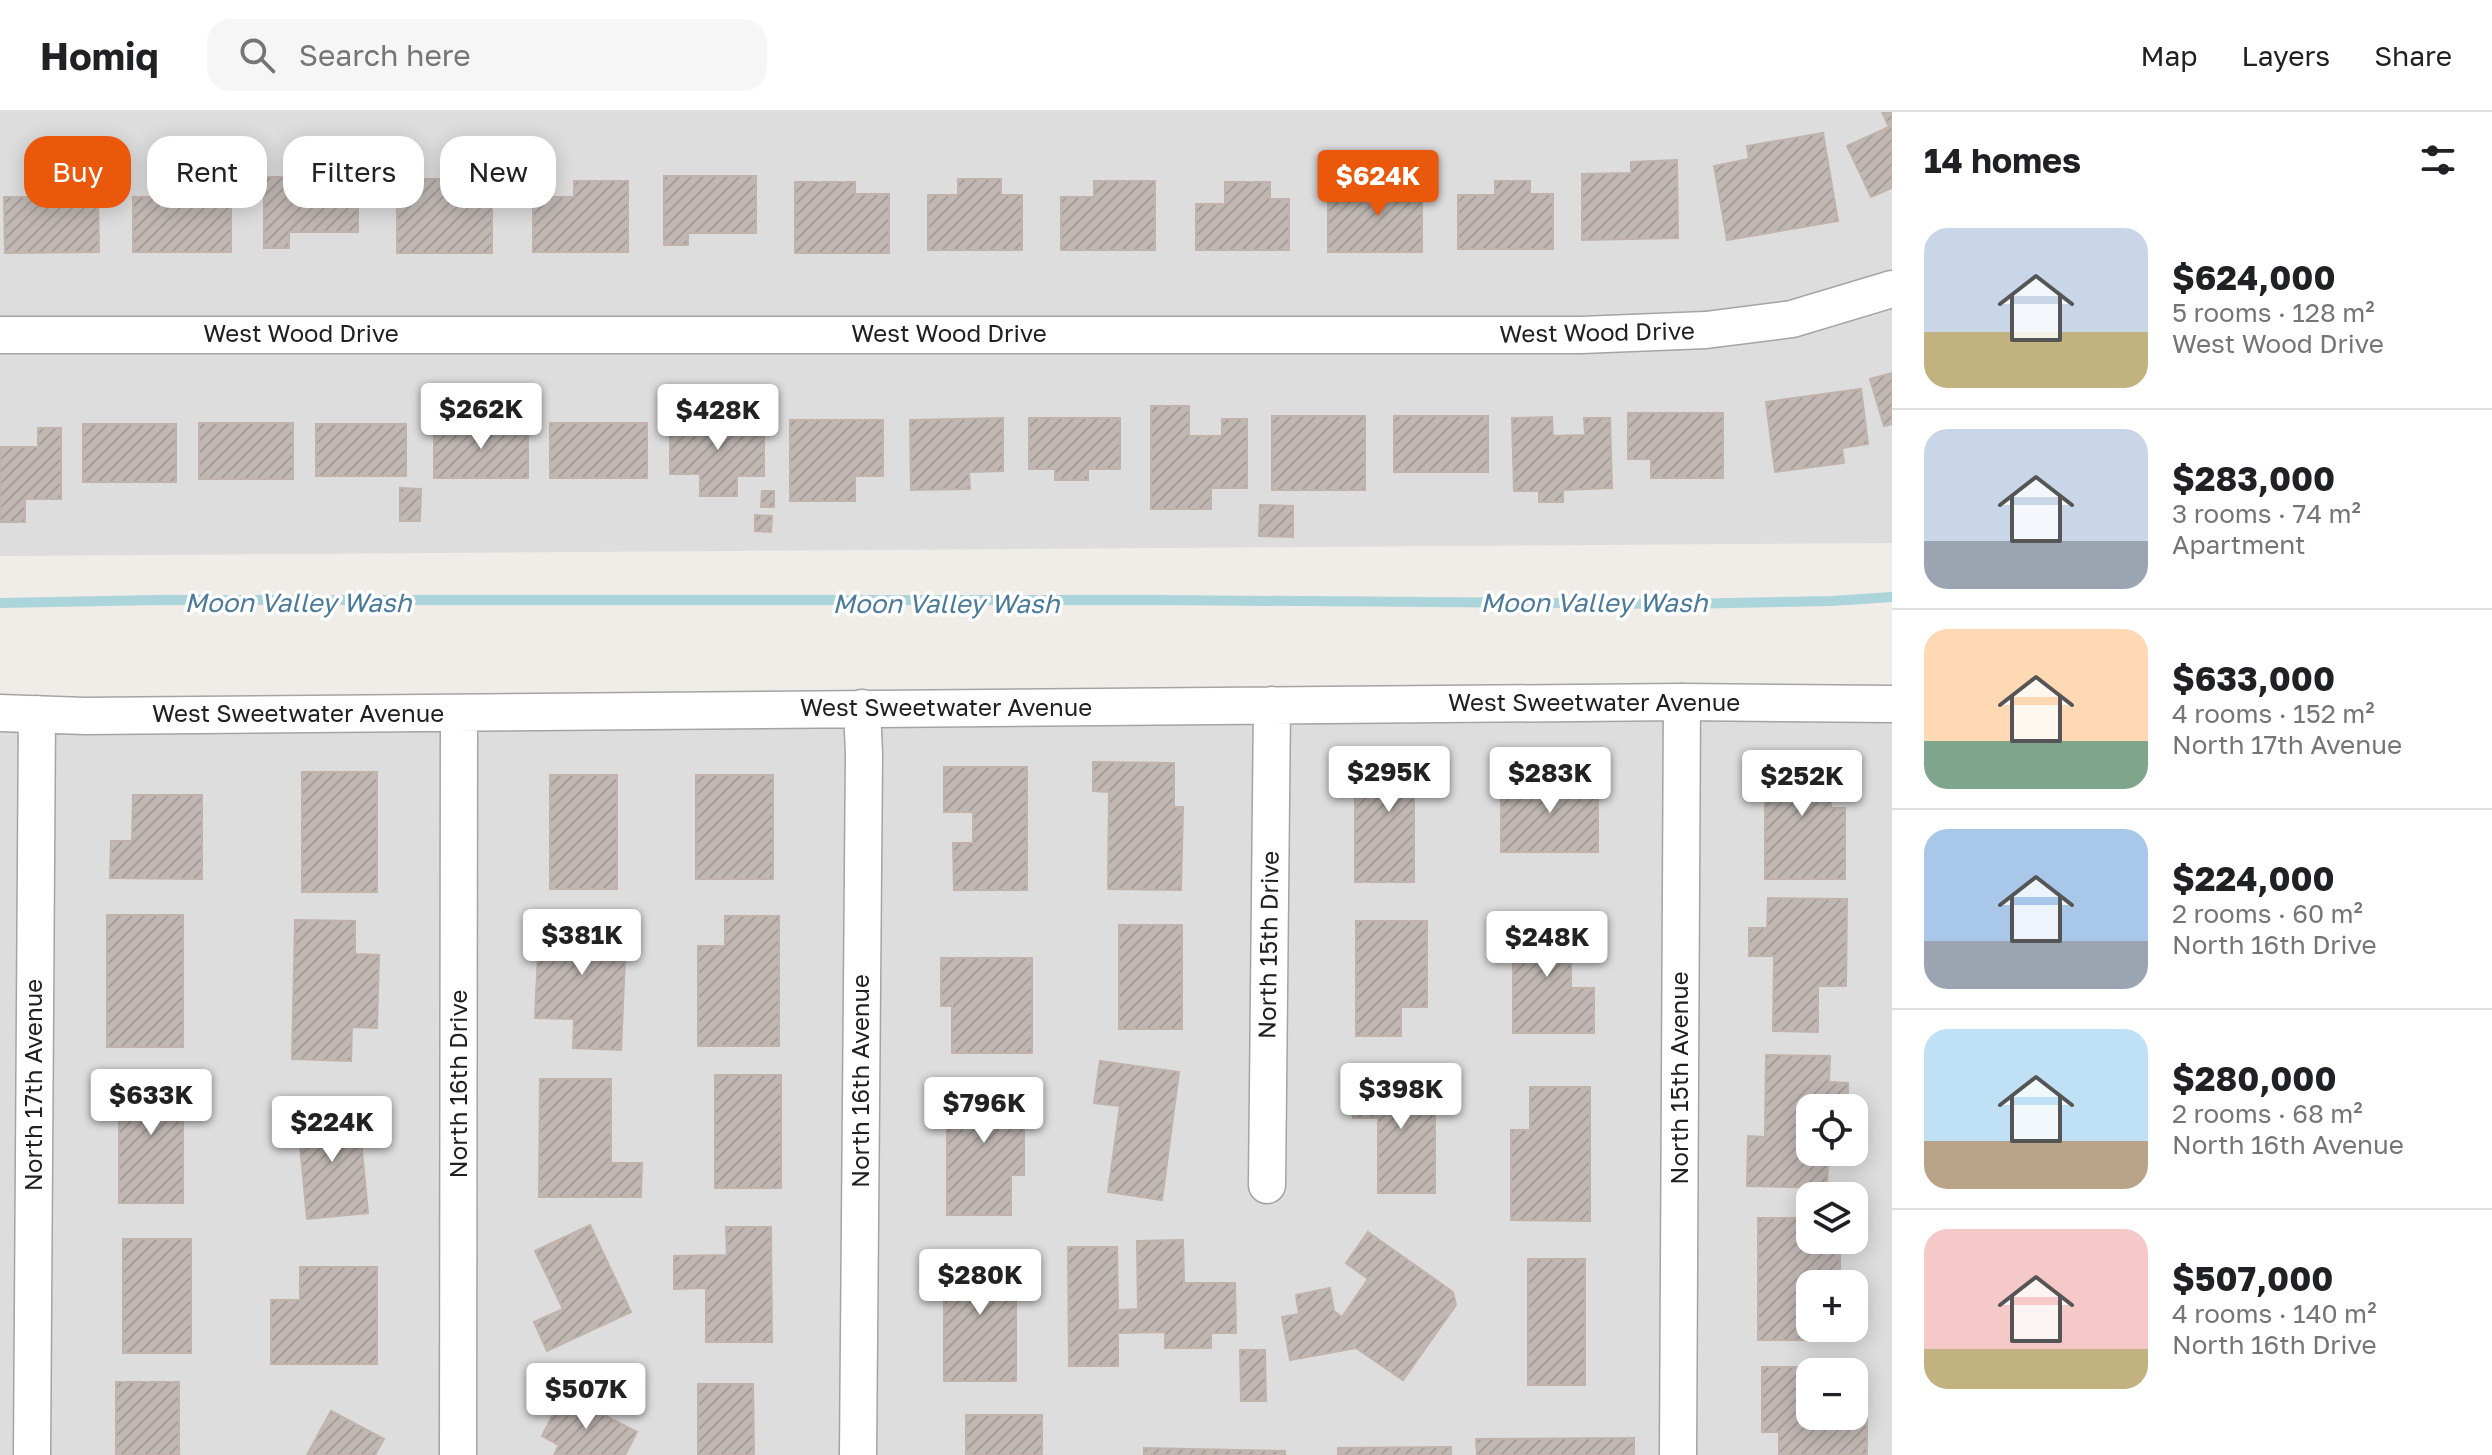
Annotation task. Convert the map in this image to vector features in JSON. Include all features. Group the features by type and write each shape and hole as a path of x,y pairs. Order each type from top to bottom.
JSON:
{"street":[{"name":"West Wood Drive","path":"0,335 1581,335 1706,330 1792,319 1892,289"},
{"name":"West Sweetwater Avenue","path":"0,713 85,716 1682,702 1892,704"},
{"name":"North 15th Avenue","path":"1678,1455 1682,702"},
{"name":"North 15th Drive","path":"1267,1185 1272,705"},
{"name":"North 16th Avenue","path":"858,1455 862,708"},
{"name":"North 16th Drive","path":"458,1455 459,713"},
{"name":"North 17th Avenue","path":"32,1455 37,714"}],"shaded area":[{"path":"0,112 1892,112 1892,543 0,556"},
{"path":"0,720 1892,720 1892,1455 0,1455"}],"building":[{"path":"1882,112 1892,112 1892,188 1871,197 1847,146 1889,127"},
{"path":"1823,133 1838,221 1727,240 1714,166 1749,159 1747,146"},
{"path":"1677,160 1678,238 1582,240 1582,174 1631,173 1631,162"},
{"path":"664,176 756,176 756,233 688,233 688,245 664,245"},
{"path":"267,177 283,177 283,208 358,208 358,232 289,232 289,248 264,248"},
{"path":"424,179 440,179 440,208 492,208 492,253 397,253 397,208 424,208"},
{"path":"958,179 1001,179 1001,195 1022,195 1022,250 928,250 928,195 958,195"},
{"path":"1362,179 1422,179 1422,252 1328,252 1328,197 1362,197"},
{"path":"574,181 628,181 628,252 533,252 533,208 556,208 556,197 574,197"},
{"path":"1094,181 1155,181 1155,250 1061,250 1061,197 1094,197"},
{"path":"1495,181 1530,181 1530,194 1553,194 1553,249 1458,249 1458,195 1495,195"},
{"path":"795,182 855,182 855,194 889,194 889,253 795,253"},
{"path":"1225,182 1270,182 1270,199 1289,199 1289,250 1196,250 1196,204 1225,204"},
{"path":"4,197 24,197 24,208 98,208 99,252 5,253"},
{"path":"133,197 147,197 147,208 231,208 231,252 133,252"},
{"path":"1892,373 1892,424 1884,426 1870,379"},
{"path":"1861,389 1868,444 1842,448 1844,463 1775,472 1766,402"},
{"path":"1151,406 1189,406 1189,436 1222,436 1222,419 1247,419 1247,488 1211,488 1211,509 1151,509"},
{"path":"1628,413 1723,413 1723,478 1651,478 1651,459 1628,459"},
{"path":"1272,416 1365,416 1365,490 1272,490"},
{"path":"1394,416 1488,416 1488,472 1394,472"},
{"path":"1552,417 1553,436 1585,435 1584,418 1610,418 1612,488 1563,490 1563,502 1539,502 1539,491 1514,491 1512,418"},
{"path":"1003,418 1003,471 969,472 970,489 911,490 910,420"},
{"path":"1029,418 1120,418 1120,469 1088,469 1088,480 1055,480 1055,469 1029,469"},
{"path":"670,420 764,420 764,476 737,476 737,496 700,496 700,474 670,474"},
{"path":"790,420 883,420 883,476 855,476 855,501 790,501"},
{"path":"199,423 293,423 293,479 199,479"},
{"path":"550,423 647,423 647,478 550,478"},
{"path":"83,424 176,424 176,482 83,482"},
{"path":"316,424 406,424 406,476 316,476"},
{"path":"434,424 528,424 528,478 434,478"},
{"path":"38,428 61,428 61,499 25,499 25,522 0,522 0,447 38,447"},
{"path":"400,488 421,489 420,521 400,521"},
{"path":"762,491 774,491 774,507 761,507"},
{"path":"1260,505 1293,506 1293,537 1259,536"},
{"path":"755,515 772,516 771,532 755,531"},
{"path":"1765,751 1831,751 1831,808 1845,808 1845,879 1765,879"},
{"path":"1355,755 1439,755 1439,788 1414,788 1414,882 1355,882"},
{"path":"1093,762 1174,763 1174,807 1183,807 1181,890 1108,889 1109,792 1093,791"},
{"path":"944,767 1027,767 1027,890 954,890 953,843 973,843 973,812 944,812"},
{"path":"302,772 377,772 377,892 302,892"},
{"path":"550,775 617,775 617,889 550,889"},
{"path":"696,775 773,775 773,879 696,879"},
{"path":"1501,778 1598,778 1598,852 1501,852"},
{"path":"133,795 202,795 202,879 110,878 111,841 132,841"},
{"path":"1768,898 1847,899 1846,986 1818,986 1818,1032 1773,1031 1774,956 1749,956 1749,928 1767,928"},
{"path":"540,911 613,914 612,937 626,937 621,1050 573,1048 574,1019 535,1018"},
{"path":"107,915 183,915 183,1047 107,1047"},
{"path":"1513,915 1571,915 1571,988 1594,988 1594,1033 1513,1033"},
{"path":"725,916 779,916 779,1046 698,1046 698,946 725,946"},
{"path":"295,920 355,921 355,954 379,955 377,1028 352,1027 351,1061 292,1059"},
{"path":"1356,921 1427,921 1427,1007 1401,1007 1401,1036 1356,1036"},
{"path":"1119,925 1182,925 1182,1029 1119,1029"},
{"path":"941,958 1032,958 1032,1053 952,1053 952,1006 941,1006"},
{"path":"1766,1055 1830,1056 1829,1082 1848,1083 1848,1094 1796,1094 1796,1166 1828,1166 1827,1182 1796,1182 1796,1187 1747,1186 1748,1136 1765,1137"},
{"path":"1100,1061 1179,1072 1162,1200 1108,1192 1120,1106 1094,1103"},
{"path":"119,1071 183,1071 183,1203 119,1203"},
{"path":"715,1075 781,1075 781,1188 715,1188"},
{"path":"1353,1078 1435,1078 1435,1193 1378,1193 1378,1118 1353,1118"},
{"path":"540,1079 611,1079 611,1163 642,1163 641,1197 539,1197"},
{"path":"947,1080 1024,1080 1024,1175 1011,1175 1011,1215 947,1215"},
{"path":"1530,1087 1590,1087 1590,1221 1511,1220 1511,1130 1530,1130"},
{"path":"358,1108 368,1213 307,1219 297,1114"},
{"path":"1758,1218 1796,1218 1796,1254 1840,1254 1840,1270 1796,1270 1796,1340 1758,1340"},
{"path":"590,1225 631,1312 547,1351 534,1322 563,1309 535,1251"},
{"path":"726,1227 771,1227 772,1342 706,1342 706,1288 674,1289 674,1256 727,1255"},
{"path":"1368,1232 1453,1292 1456,1305 1403,1380 1356,1348 1290,1360 1282,1317 1299,1314 1296,1295 1330,1288 1334,1311 1342,1317 1368,1279 1346,1263"},
{"path":"123,1239 191,1239 191,1353 123,1353"},
{"path":"1183,1240 1184,1283 1235,1283 1236,1333 1211,1333 1211,1348 1165,1348 1165,1332 1118,1333 1118,1366 1069,1366 1068,1247 1117,1247 1118,1310 1138,1309 1137,1241"},
{"path":"944,1253 1016,1253 1016,1381 944,1381"},
{"path":"1528,1259 1585,1259 1585,1385 1528,1385"},
{"path":"300,1267 377,1267 377,1364 271,1364 271,1300 300,1300"},
{"path":"1240,1350 1265,1350 1266,1401 1241,1401"},
{"path":"1762,1367 1796,1367 1796,1430 1867,1430 1867,1454 1779,1455 1779,1432 1762,1432"},
{"path":"116,1382 179,1382 179,1455 116,1455"},
{"path":"698,1384 753,1384 754,1455 698,1455"},
{"path":"563,1394 637,1432 625,1455 554,1455 559,1445 542,1436"},
{"path":"331,1411 384,1439 375,1455 307,1455"},
{"path":"966,1415 1042,1415 1042,1455 966,1455"},
{"path":"1634,1438 1634,1455 1477,1455 1476,1439"},
{"path":"1451,1447 1451,1455 1338,1455 1338,1448"},
{"path":"1144,1448 1285,1451 1285,1455 1144,1455"}],"waterway":[{"name":"Moon Valley Wash","path":"0,603 158,600 1157,600 1681,604 1892,597"}]}
